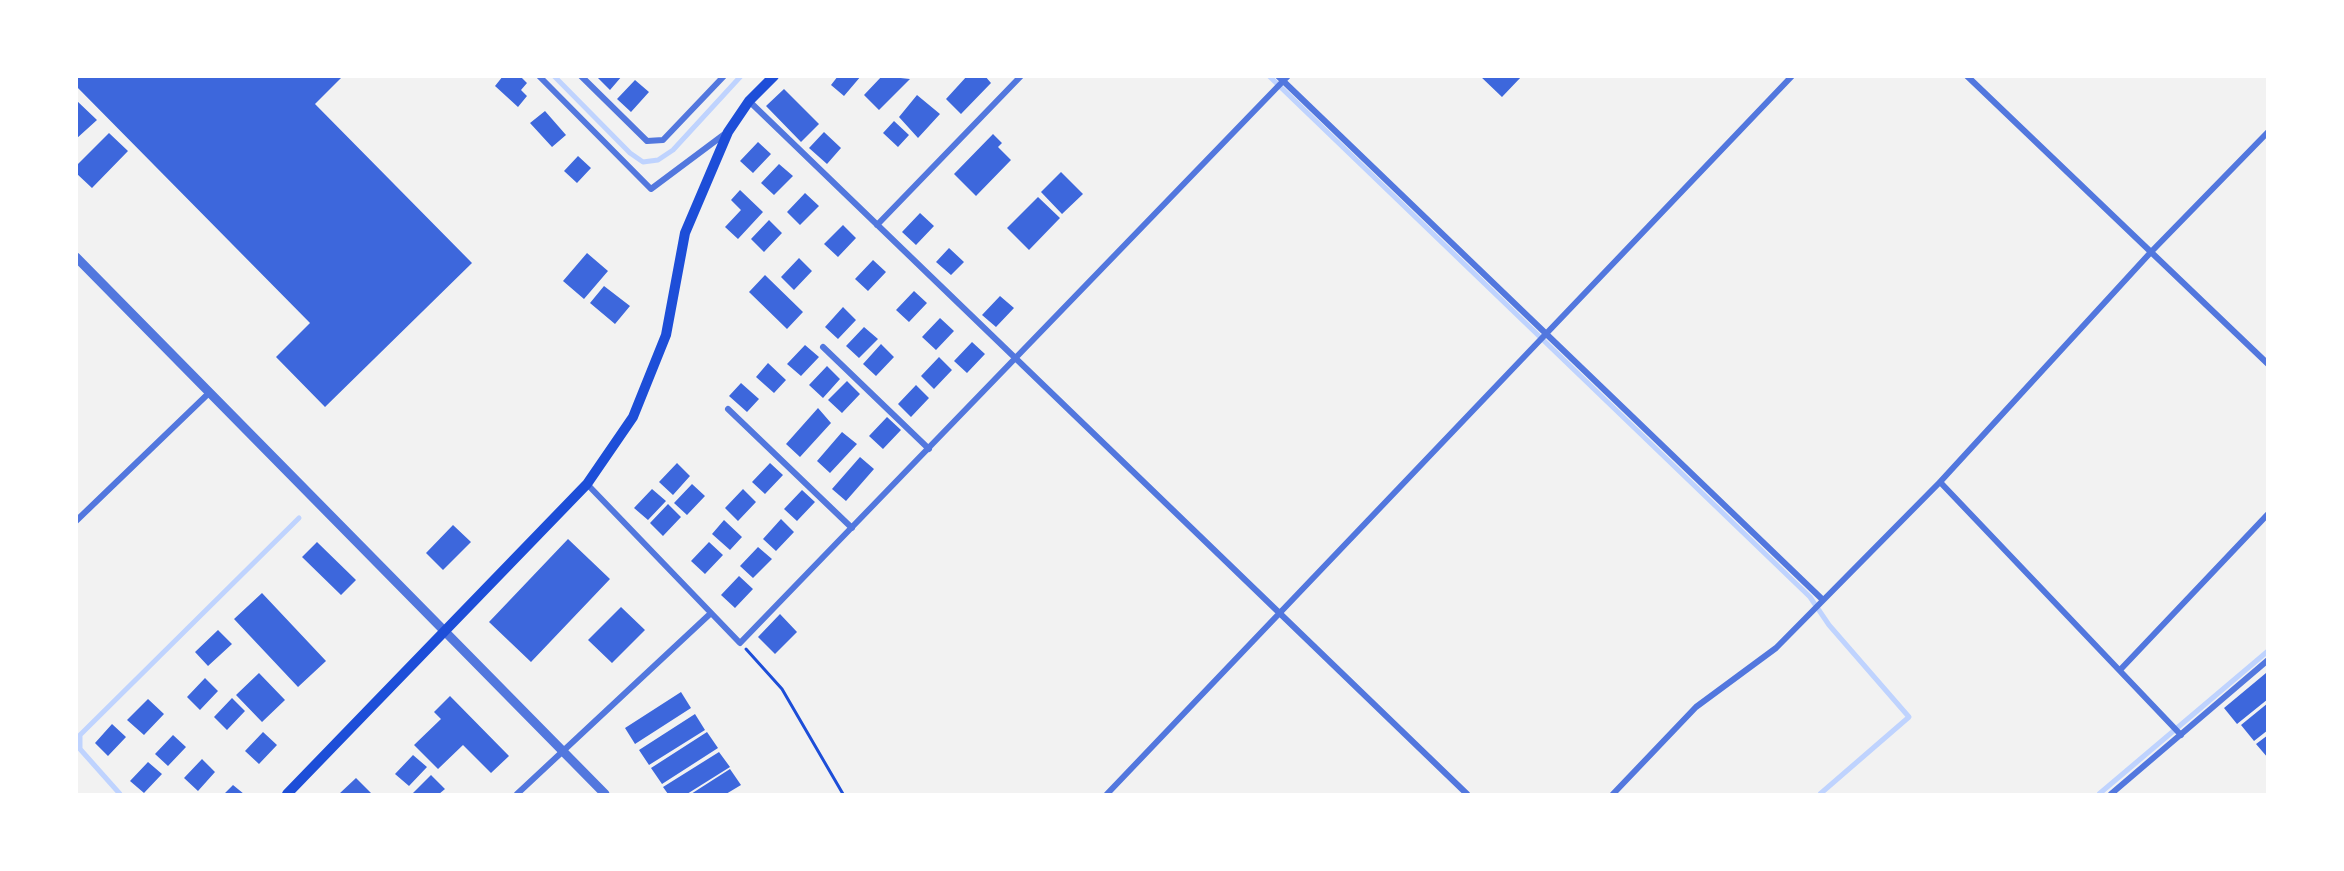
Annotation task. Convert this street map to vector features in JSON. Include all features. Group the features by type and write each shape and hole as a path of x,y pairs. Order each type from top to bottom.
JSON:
{"main road":[{"path":"287,795 446,633 587,484 633,417 666,335 686,233 728,132 749,101 774,76"}],"street":[{"path":"539,76 651,189 728,132"},
{"path":"581,76 647,141 663,141 724,76"},
{"path":"877,225 1021,76"},
{"path":"1107,795 1792,76"},
{"path":"1967,76 2268,364"},
{"path":"587,484 741,643 1017,359 1283,78 1823,600"},
{"path":"749,101 1467,795"},
{"path":"1613,795 1696,707 1776,648 1940,482 2151,252 2268,132"},
{"path":"76,257 605,795"},
{"path":"823,347 929,449"},
{"path":"76,521 210,392"},
{"path":"728,409 852,528"},
{"path":"1940,482 2181,735"},
{"path":"2120,670 2268,514"},
{"path":"516,795 711,613"},
{"path":"2111,795 2268,660"}],"path":[{"path":"741,643 782,689 843,795"}],"building":[{"path":"76,76 343,76 315,104 472,263 325,407 276,357 310,323 76,86"},
{"path":"503,76 520,76 527,83 521,90 527,96 518,107 495,86"},
{"path":"596,76 622,76 610,90"},
{"path":"838,76 861,76 844,96 831,85"},
{"path":"882,76 910,79 879,110 864,95"},
{"path":"967,76 985,76 991,83 961,114 946,99"},
{"path":"1480,76 1522,76 1502,97"},
{"path":"635,80 649,92 631,112 617,99"},
{"path":"784,89 819,124 801,142 766,106"},
{"path":"917,95 940,114 918,138 899,117"},
{"path":"76,100 97,120 76,139"},
{"path":"545,111 566,135 552,147 530,123"},
{"path":"894,121 909,135 898,147 883,133"},
{"path":"824,132 841,148 827,164 809,148"},
{"path":"109,133 128,151 92,188 76,173 76,166"},
{"path":"993,134 1002,143 998,147 1011,160 976,196 954,174"},
{"path":"758,142 771,154 753,173 740,161"},
{"path":"578,156 591,168 577,183 564,171"},
{"path":"779,164 793,176 774,195 761,183"},
{"path":"1061,172 1083,194 1062,214 1041,192"},
{"path":"740,190 763,212 738,239 725,227 741,210 731,200"},
{"path":"805,193 819,206 800,225 787,212"},
{"path":"1038,197 1060,218 1029,250 1007,228"},
{"path":"920,213 934,226 916,245 902,232"},
{"path":"769,220 782,233 764,252 751,239"},
{"path":"843,225 856,238 838,257 824,244"},
{"path":"949,248 964,262 951,275 936,262"},
{"path":"587,253 608,271 584,299 563,281"},
{"path":"799,258 812,271 794,290 781,277"},
{"path":"873,260 886,272 868,291 855,279"},
{"path":"765,275 803,312 787,329 749,292"},
{"path":"604,286 630,306 615,324 590,303"},
{"path":"914,291 927,303 909,322 896,310"},
{"path":"1000,296 1014,308 996,327 982,315"},
{"path":"843,307 856,320 838,339 825,327"},
{"path":"940,318 954,331 936,350 922,337"},
{"path":"864,327 878,339 859,358 846,346"},
{"path":"972,342 985,354 967,373 954,361"},
{"path":"881,344 894,357 876,376 863,364"},
{"path":"805,345 819,357 801,376 787,364"},
{"path":"939,357 952,370 934,389 921,376"},
{"path":"768,363 786,380 774,393 756,377"},
{"path":"827,366 840,379 823,398 809,385"},
{"path":"847,381 860,394 842,413 828,400"},
{"path":"741,383 759,399 747,412 729,396"},
{"path":"916,385 929,398 911,417 898,404"},
{"path":"818,408 831,423 800,457 786,444"},
{"path":"887,417 901,430 883,449 869,436"},
{"path":"842,432 857,444 830,473 817,461"},
{"path":"860,457 874,469 846,501 832,489"},
{"path":"677,463 690,476 673,495 659,482"},
{"path":"770,463 783,475 765,494 752,482"},
{"path":"692,484 705,496 687,515 674,503"},
{"path":"652,489 666,501 648,520 634,508"},
{"path":"743,489 756,502 738,521 725,508"},
{"path":"802,490 815,502 797,521 784,509"},
{"path":"668,504 681,517 663,536 650,523"},
{"path":"781,519 794,532 776,551 763,539"},
{"path":"724,520 742,537 730,550 712,534"},
{"path":"453,525 471,542 443,570 426,553"},
{"path":"568,539 610,579 531,662 489,622"},
{"path":"317,542 356,580 341,595 302,557"},
{"path":"709,542 723,555 705,574 691,561"},
{"path":"758,547 772,559 753,578 740,566"},
{"path":"739,576 753,589 735,608 721,595"},
{"path":"262,593 326,661 298,687 234,619"},
{"path":"621,607 645,630 612,663 588,640"},
{"path":"780,614 797,632 775,654 758,637"},
{"path":"218,630 232,644 208,666 195,652"},
{"path":"259,673 285,700 262,722 236,695"},
{"path":"2266,673 2268,699 2237,724 2224,708"},
{"path":"205,678 218,691 200,710 187,697"},
{"path":"681,692 691,708 635,744 625,728"},
{"path":"450,696 509,756 491,773 463,745 438,769 414,745 441,719 434,712"},
{"path":"232,698 245,711 227,730 214,717"},
{"path":"148,699 164,714 144,735 127,720"},
{"path":"2268,703 2268,730 2254,741 2241,725"},
{"path":"695,714 705,730 649,765 639,750"},
{"path":"112,724 126,737 108,756 95,743"},
{"path":"263,732 277,745 259,764 245,751"},
{"path":"707,732 718,748 662,784 651,768"},
{"path":"173,735 186,747 168,766 155,754"},
{"path":"2268,735 2268,758 2256,744"},
{"path":"719,752 730,767 687,794 668,794 663,787"},
{"path":"413,755 427,767 409,786 395,774"},
{"path":"202,759 215,772 198,791 184,778"},
{"path":"148,762 162,774 144,793 130,781"},
{"path":"730,769 741,785 726,794 691,794"},
{"path":"431,775 445,789 439,794 412,794"},
{"path":"356,778 372,794 339,794"},
{"path":"233,785 244,794 224,794"}],"waterway":[{"path":"554,76 630,153 643,162 658,160 673,150 741,76"},
{"path":"1269,76 1810,597 1829,625 1909,717 1820,794"},
{"path":"120,794 80,749 80,735 299,518"},
{"path":"2099,794 2268,651"}]}
